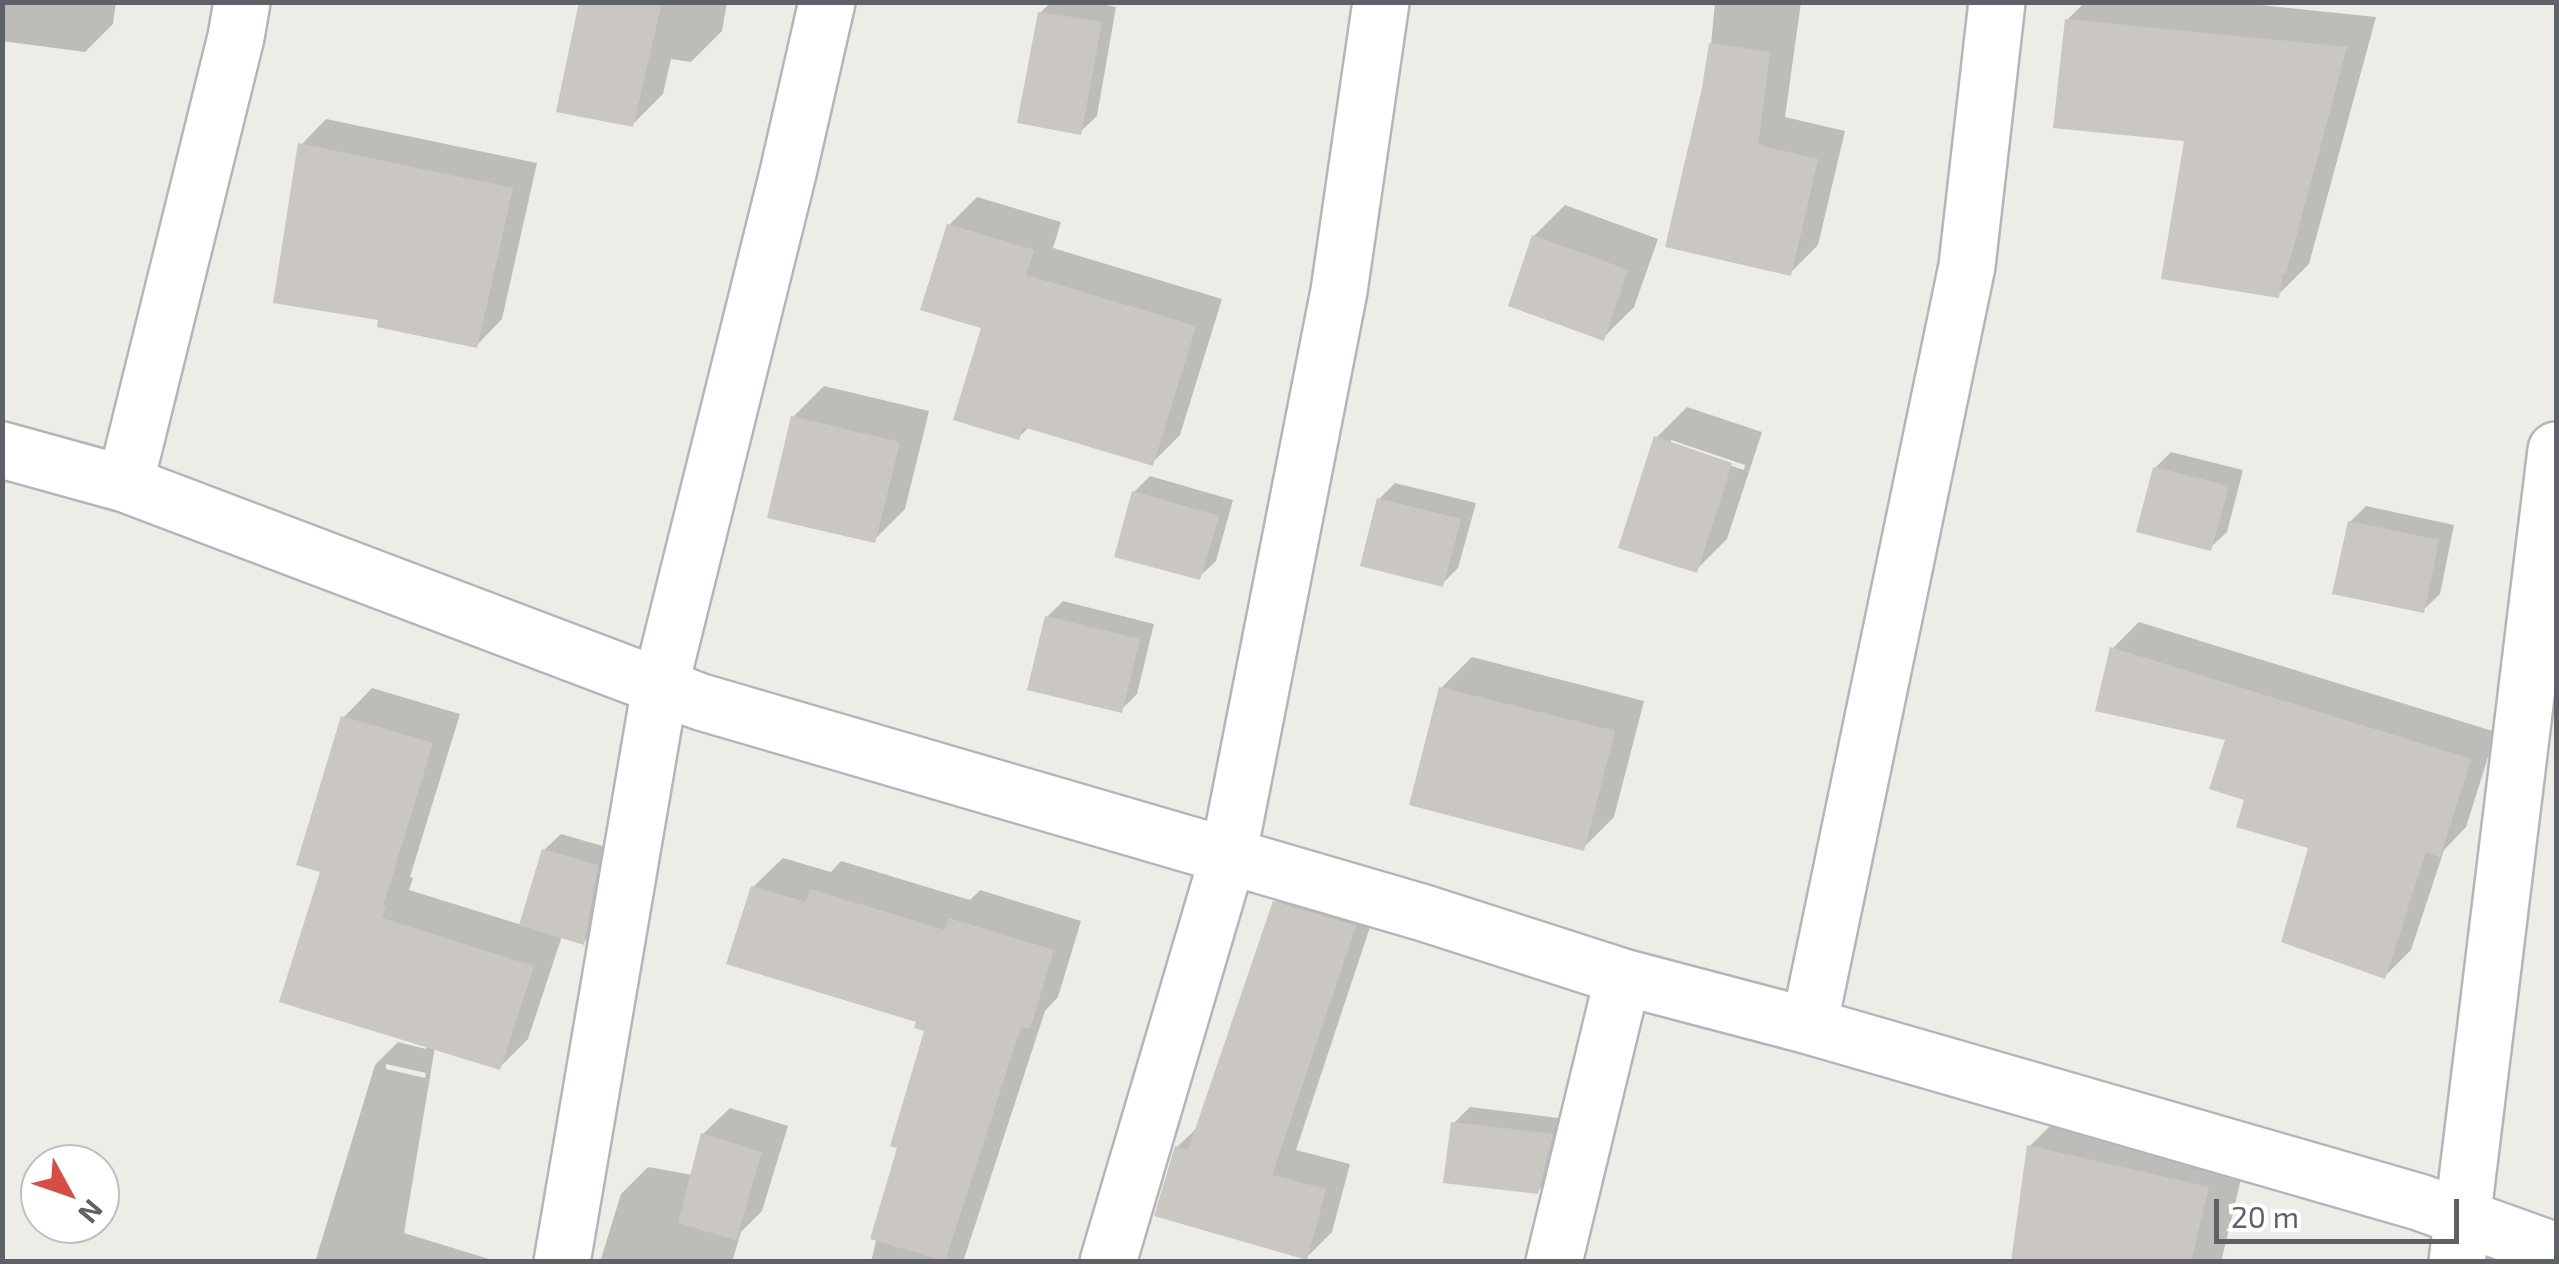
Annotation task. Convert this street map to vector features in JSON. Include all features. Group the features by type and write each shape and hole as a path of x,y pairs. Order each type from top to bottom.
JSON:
{"street":[{"path":"124,484 242,2"},
{"path":"562,1262 660,687 788,172 826,2"},
{"path":"1108,1262 1228,856 1339,290 1382,2"},
{"path":"1810,1026 1967,266 1997,2"},
{"path":"2,450 124,484 660,687 1424,913 1622,977 1810,1026 2419,1202 2460,1240 2556,1251"},
{"path":"2460,1240 2556,450"},
{"path":"1554,1262 1622,977"}],"building":[{"path":"579,2 662,2 633,127 556,112"},
{"path":"1038,12 1102,22 1081,135 1017,123"},
{"path":"2065,19 2347,47 2279,298 2161,279 2184,141 2053,128"},
{"path":"1709,43 1770,52 1758,145 1818,159 1791,276 1665,247"},
{"path":"298,143 513,188 477,348 377,327 378,320 273,303"},
{"path":"947,224 1034,250 1026,275 1196,326 1153,466 1023,427 1019,440 953,420 981,328 920,310"},
{"path":"1532,235 1628,270 1604,341 1508,306"},
{"path":"791,416 900,442 875,543 767,518"},
{"path":"1654,436 1732,463 1697,573 1618,548"},
{"path":"2153,467 2229,486 2211,551 2136,532"},
{"path":"1132,491 1219,516 1200,580 1114,557"},
{"path":"1377,498 1461,519 1443,587 1360,566"},
{"path":"2348,521 2439,540 2424,613 2332,594"},
{"path":"1045,616 1140,639 1122,713 1027,690"},
{"path":"2110,647 2471,759 2440,857 2426,852 2385,979 2281,942 2308,848 2236,827 2244,800 2209,789 2225,740 2095,711"},
{"path":"1439,687 1615,731 1584,851 1409,805"},
{"path":"341,716 433,743 382,918 534,966 500,1070 279,1002 320,872 296,865"},
{"path":"542,849 598,865 584,945 519,925"},
{"path":"751,886 806,902 810,889 945,930 948,918 1054,950 1030,1029 1021,1027 945,1261 870,1239 897,1148 890,1146 924,1031 914,1028 916,1022 726,964"},
{"path":"1273,901 1356,926 1272,1175 1326,1189 1307,1260 1154,1216 1175,1146 1188,1150"},
{"path":"1451,1122 1553,1134 1538,1194 1443,1183"},
{"path":"701,1133 762,1152 736,1240 678,1223"},
{"path":"2027,1145 2209,1187 2191,1262 2011,1262"}]}
